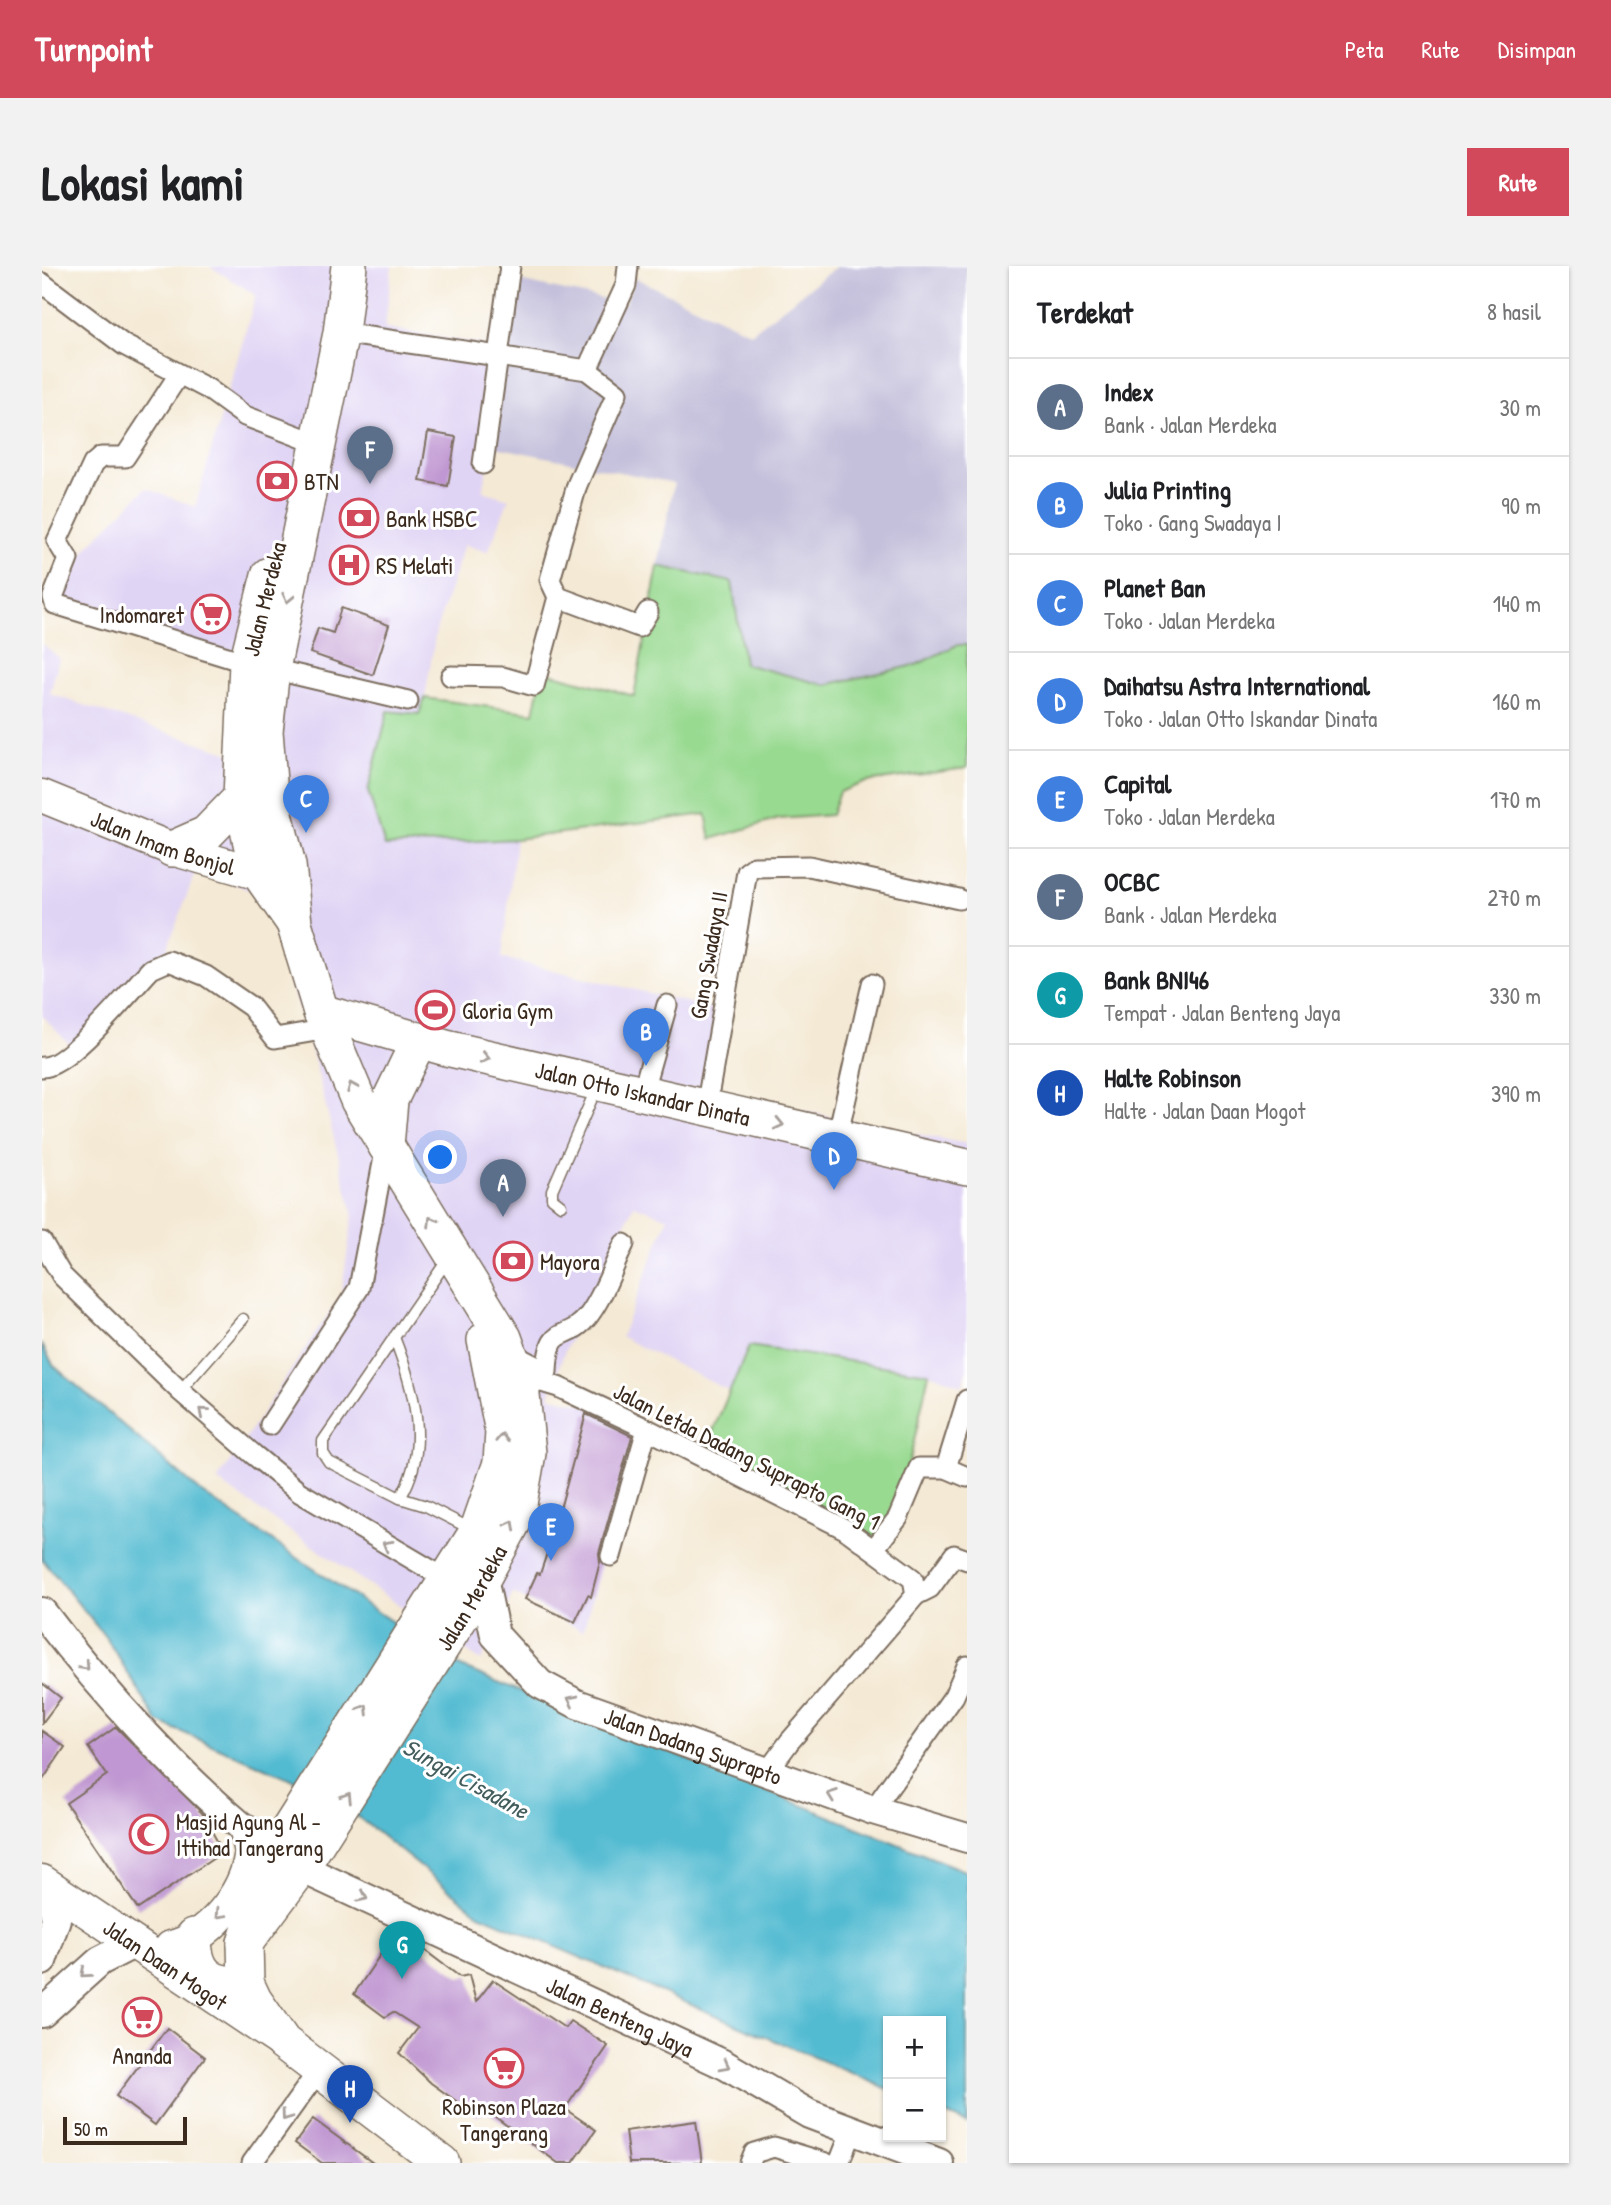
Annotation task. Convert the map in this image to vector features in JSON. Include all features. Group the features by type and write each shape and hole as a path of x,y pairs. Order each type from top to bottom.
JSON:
{"highway":[{"name":"Jalan Merdeka","path":"293,523 327,266"},
{"name":"Jalan Merdeka","path":"294,1851 459,1588 517,1515 528,1453 513,1364 504,1338 358,1100 325,1020 273,867 242,798 260,666 341,333 349,266"},
{"name":"Jalan Merdeka","path":"260,666 273,867"},
{"path":"172,849 206,834 242,798"},
{"name":"Jalan Otto Iskandar Dinata","path":"325,1020 967,1167"},
{"path":"386,1146 390,1100 419,1041"},
{"name":"Jalan Merdeka","path":"459,1588 501,1463 503,1432 490,1355 460,1267"},
{"name":"Jalan Daan Mogot","path":"294,1851 245,1943 246,1983 283,2042 442,2163"},
{"path":"194,1936 194,1951 210,1978 227,1985 246,1983"}],"main road":[{"name":"Jalan Imam Bonjol","path":"54,801 172,849 273,867"},
{"path":"142,1947 176,1946 221,1916 240,1888 251,1855 246,1830"},
{"name":"Jalan Daan Mogot","path":"45,1884 283,2042"}],"street":[{"path":"483,464 510,266"},
{"path":"587,370 626,285 628,266"},
{"path":"42,283 124,345 178,376 208,389 245,416 303,438"},
{"path":"341,333 587,370 617,393 577,485 554,561 550,580 558,597 534,686 503,677 450,676"},
{"path":"178,376 125,457 101,457 93,464 57,541 68,559 53,597 55,604 260,666 408,701"},
{"path":"558,597 639,626 648,612"},
{"name":"Gang Swadaya II","path":"706,1108 747,872 754,867 809,866 958,899"},
{"path":"42,1067 47,1068 68,1056 151,969 169,961 206,976 251,1007 275,1038 325,1020"},
{"path":"837,1138 872,984"},
{"path":"642,1094 667,1005"},
{"path":"270,1425 359,1288 386,1146"},
{"path":"42,1242 62,1276 180,1391 299,1492 459,1588"},
{"path":"513,1364 547,1372 548,1346 558,1334 579,1327 591,1312 624,1244"},
{"name":"Jalan Letda Dadang Suprapto Gang 1","path":"513,1364 845,1529 913,1579 916,1595"},
{"path":"946,1468 967,1400"},
{"path":"611,1556 647,1429"},
{"path":"874,1549 898,1518 919,1468 946,1468 967,1477"},
{"path":"767,1772 790,1741 916,1595 930,1588 954,1555 967,1560"},
{"name":"Jalan Dadang Suprapto","path":"459,1588 495,1635 540,1684 578,1704 873,1810 967,1838"},
{"name":"Jalan Benteng Jaya","path":"42,1612 72,1652 170,1758 246,1830 294,1851 725,2065 809,2114 939,2163"},
{"path":"873,1810 961,1699 967,1666"},
{"path":"42,1961 55,1919 45,1884"},
{"path":"42,2013 100,1961 142,1947"},
{"path":"253,2163 319,2070"},
{"path":"839,2163 852,2130"},
{"path":"750,2163 754,2153 774,2147 826,2163"}],"lane":[{"path":"561,1205 552,1198 552,1190 598,1084"},
{"path":"460,1267 394,1337 323,1441 323,1453 329,1462 400,1498 426,1506 477,1532"},
{"path":"180,1391 243,1319"},
{"path":"394,1337 411,1382 418,1447 410,1482 400,1498"}],"shaded area":[{"path":"209,266 392,266 385,328 496,347 491,446 483,491 509,499 488,552 464,545 436,631 425,698 419,714 387,712 384,846 516,839 502,958 724,1011 707,1092 967,1144 967,1368 962,1385 929,1373 750,1346 729,1391 621,1337 668,1218 634,1205 564,1353 549,1396 642,1419 583,1631 513,1593 481,1661 217,1481 341,1295 353,1215 313,1054 263,896 197,868 166,952 71,1046 42,1016 42,644 59,658 50,694 245,758 257,665 55,598 89,545 146,488 195,507 256,295"},
{"path":"837,266 967,266 967,645 956,645 916,665 825,685 744,664 732,582 658,566 674,483 491,446 510,279 625,304 635,278 751,333"}],"green space":[{"path":"658,566 732,582 744,664 825,685 916,665 957,645 967,645 967,768 866,782 839,792 831,815 779,819 711,839 706,814 516,839 385,846 368,791 388,711 419,714 425,698 534,713 543,671 634,696"},
{"path":"749,1346 929,1373 897,1518 873,1538 706,1447"}],"water":[{"name":"Sungai Cisadane","path":"42,1345 54,1366 203,1494 456,1665 967,1872 967,2123 946,2114 946,2016 883,2016 883,2087 481,1915 358,1817 301,1783 158,1722 107,1639 42,1559"}],"building":[{"path":"428,432 456,437 448,486 420,481"},
{"path":"341,608 389,625 373,675 310,653 318,628 333,633"},
{"path":"586,1414 632,1436 599,1553 600,1562 591,1597 588,1595 575,1622 525,1599 537,1573 540,1574 552,1538"},
{"path":"42,1683 61,1698 42,1723"},
{"name":"Masjid Agung Al - Ittihad Tangerang","path":"116,1727 202,1813 223,1852 138,1909 66,1803 107,1775 88,1747"},
{"path":"42,1731 65,1747 42,1781"},
{"name":"Robinson Plaza Tangerang","path":"395,1939 423,1949 460,1977 469,1975 476,2002 493,1980 565,2028 570,2021 608,2046 565,2109 596,2130 573,2163 558,2163 487,2111 477,2116 431,2083 399,2053 418,2028 393,2012 385,2017 354,1994 388,1943"},
{"path":"167,2028 205,2057 155,2125 116,2096"},
{"path":"313,2119 373,2163 322,2163 295,2143"},
{"path":"696,2121 702,2163 629,2163 625,2131"}],"place":[{"name":"BTN","path":"277,481"},
{"name":"OCBC","path":"370,484"},
{"name":"Bank HSBC","path":"359,518"},
{"name":"RS Melati","path":"349,565"},
{"name":"Indomaret","path":"211,614"},
{"name":"Planet Ban","path":"306,833"},
{"name":"Gloria Gym","path":"435,1010"},
{"name":"Julia Printing","path":"646,1066"},
{"name":"Daihatsu Astra International","path":"834,1190"},
{"name":"Index","path":"503,1217"},
{"name":"Mayora","path":"513,1261"},
{"name":"Capital","path":"551,1561"},
{"name":"Masjid Agung Al - Ittihad Tangerang","path":"149,1834"},
{"name":"Bank BNI46","path":"402,1979"},
{"name":"Ananda","path":"142,2017"},
{"name":"Robinson Plaza Tangerang","path":"504,2068"},
{"name":"Halte Robinson","path":"350,2123"}]}
